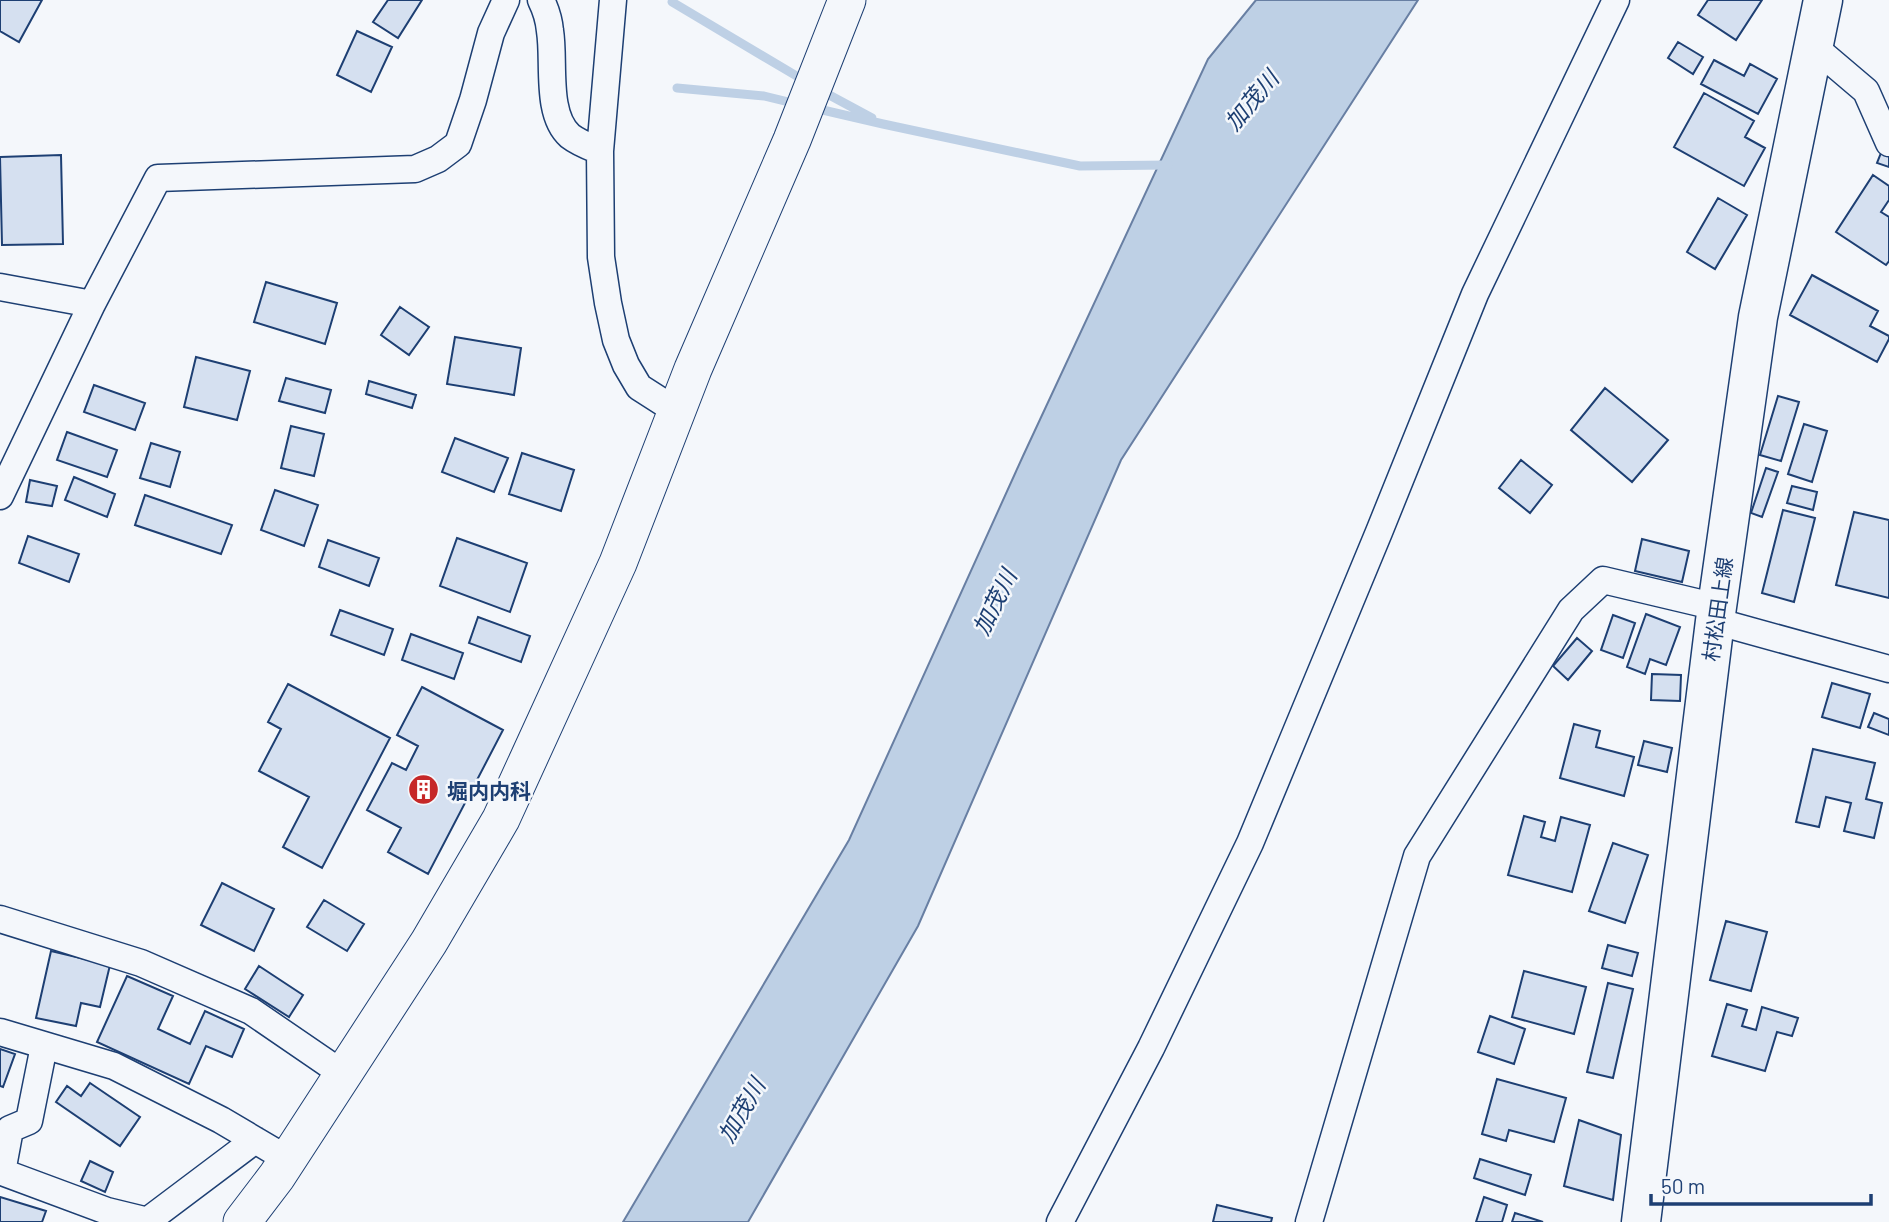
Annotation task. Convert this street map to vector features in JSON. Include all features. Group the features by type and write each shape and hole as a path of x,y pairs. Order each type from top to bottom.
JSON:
{"main road":[{"name":"村松田上線","path":"1641,1222 1716,614 1758,317 1823,0"}],"street":[{"path":"0,496 92,304 158,178 415,169 438,159 458,144 491,33 506,0"},
{"path":"541,0 547,11 551,34 551,62 559,121 569,135 600,150"},
{"path":"613,0 600,150 601,257 608,303 616,340 639,387 678,412"},
{"path":"1060,1222 1152,1048 1250,843 1475,294 1616,0"},
{"path":"242,1222 287,1159 429,942 500,819 618,563 693,369 792,140 841,12"},
{"path":"1813,46 1866,91 1889,143"},
{"path":"0,287 92,304"},
{"path":"1309,1222 1417,856 1571,610 1603,580 1889,668"},
{"path":"0,919 141,963 251,1011 343,1074"},
{"path":"0,1032 114,1066 220,1120 287,1159"},
{"path":"44,1046 29,1121 10,1129 2,1172 107,1211 147,1221 256,1140"}],"water":[{"name":"加茂川","path":"1256,0 1418,0 1121,460 918,926 748,1222 623,1222 849,840 1023,456 1208,59"}],"building":[{"path":"0,0 42,0 19,42 0,31"},
{"path":"388,0 422,0 398,38 373,22"},
{"path":"1708,0 1762,0 1736,40 1698,15"},
{"path":"357,31 392,47 371,92 337,75"},
{"path":"1678,42 1703,57 1693,74 1668,58"},
{"path":"1714,60 1744,76 1750,64 1777,79 1758,114 1701,84"},
{"path":"1704,93 1754,121 1745,137 1765,148 1744,186 1674,147"},
{"path":"1883,148 1889,151 1889,167 1877,163"},
{"path":"61,155 63,244 2,245 0,157"},
{"path":"1873,175 1889,186 1889,200 1881,212 1889,217 1889,261 1886,265 1836,232"},
{"path":"1718,198 1747,215 1715,269 1687,252"},
{"path":"1812,275 1878,311 1870,326 1889,336 1889,339 1877,362 1790,315"},
{"path":"266,282 337,303 325,344 254,322"},
{"path":"400,307 429,327 409,355 381,335"},
{"path":"455,337 521,348 514,395 447,384"},
{"path":"196,357 250,371 237,420 184,407"},
{"path":"286,378 331,390 325,413 279,401"},
{"path":"369,381 416,395 412,408 366,394"},
{"path":"94,385 145,403 135,430 84,412"},
{"path":"1605,388 1668,440 1632,482 1571,430"},
{"path":"1778,396 1799,402 1781,461 1760,455"},
{"path":"1804,424 1827,431 1812,482 1788,474"},
{"path":"291,426 324,434 314,476 281,468"},
{"path":"67,432 117,450 107,477 57,460"},
{"path":"455,438 508,458 494,492 442,472"},
{"path":"151,443 180,452 170,487 140,478"},
{"path":"522,453 574,470 561,511 509,494"},
{"path":"1521,460 1552,485 1530,513 1499,488"},
{"path":"1766,468 1778,472 1762,517 1751,513"},
{"path":"74,477 115,494 107,517 65,500"},
{"path":"30,480 57,486 52,506 26,502"},
{"path":"1792,486 1817,492 1813,510 1787,503"},
{"path":"275,490 318,505 304,546 261,530"},
{"path":"145,495 232,525 221,554 135,525"},
{"path":"1783,510 1815,518 1794,602 1762,593"},
{"path":"1854,512 1889,520 1889,598 1836,585"},
{"path":"28,536 79,554 69,582 19,563"},
{"path":"457,538 527,563 510,612 440,586"},
{"path":"1642,539 1689,551 1682,582 1635,571"},
{"path":"328,540 379,558 369,586 319,567"},
{"path":"340,610 393,629 384,655 331,635"},
{"path":"1646,614 1680,627 1666,665 1650,659 1645,674 1627,667"},
{"path":"1613,615 1635,623 1623,658 1601,650"},
{"path":"478,617 530,636 521,662 469,643"},
{"path":"411,634 463,653 454,679 402,660"},
{"path":"1577,638 1592,651 1568,680 1553,666"},
{"path":"1652,674 1681,675 1680,701 1651,700"},
{"path":"1832,683 1870,694 1860,728 1822,717"},
{"path":"288,684 390,738 322,868 283,847 309,797 259,771 281,729 268,722"},
{"name":"堀内内科","path":"422,687 503,730 428,874 388,852 401,828 367,810 392,763 406,770 418,746 397,735"},
{"path":"1874,713 1889,719 1889,735 1868,727"},
{"path":"1574,724 1600,731 1596,747 1634,757 1624,796 1560,778"},
{"path":"1644,741 1672,748 1667,772 1638,765"},
{"path":"1813,749 1875,763 1866,799 1882,803 1874,838 1844,831 1851,803 1826,797 1819,827 1796,822"},
{"path":"1524,816 1545,822 1541,837 1555,841 1561,817 1590,825 1572,892 1508,875"},
{"path":"1613,843 1648,855 1625,923 1589,911"},
{"path":"222,883 274,909 254,951 201,925"},
{"path":"324,900 364,924 347,951 307,927"},
{"path":"1726,921 1767,932 1751,991 1710,980"},
{"path":"1608,945 1638,953 1632,976 1602,968"},
{"path":"51,951 110,965 100,1007 81,1003 76,1026 36,1018"},
{"path":"259,966 303,995 289,1017 245,989"},
{"path":"1524,971 1586,987 1574,1034 1512,1017"},
{"path":"127,976 173,996 158,1029 190,1044 205,1011 244,1029 232,1057 206,1046 189,1084 97,1042"},
{"path":"1608,983 1633,989 1613,1078 1587,1072"},
{"path":"1727,1004 1747,1010 1742,1026 1756,1030 1762,1007 1798,1018 1792,1036 1777,1032 1765,1071 1712,1056"},
{"path":"1490,1016 1525,1029 1514,1064 1478,1052"},
{"path":"0,1049 15,1054 3,1087 0,1086"},
{"path":"1497,1079 1566,1098 1554,1142 1509,1130 1506,1141 1482,1134"},
{"path":"90,1083 140,1117 120,1146 56,1102 67,1086 81,1096"},
{"path":"1579,1120 1621,1135 1613,1200 1564,1186"},
{"path":"1480,1159 1531,1175 1525,1195 1474,1178"},
{"path":"90,1161 113,1172 105,1192 81,1181"},
{"path":"0,1197 46,1211 42,1222 0,1222"},
{"path":"1484,1197 1507,1205 1502,1222 1476,1222"},
{"path":"1217,1205 1272,1218 1271,1222 1213,1222"},
{"path":"1515,1213 1543,1222 1512,1222"}],"waterway":[{"path":"672,2 805,81"},
{"path":"677,88 764,96 797,104"},
{"path":"820,90 872,118"},
{"path":"814,108 1080,166 1168,165"}],"place":[{"name":"堀内内科","path":"424,790"}]}
